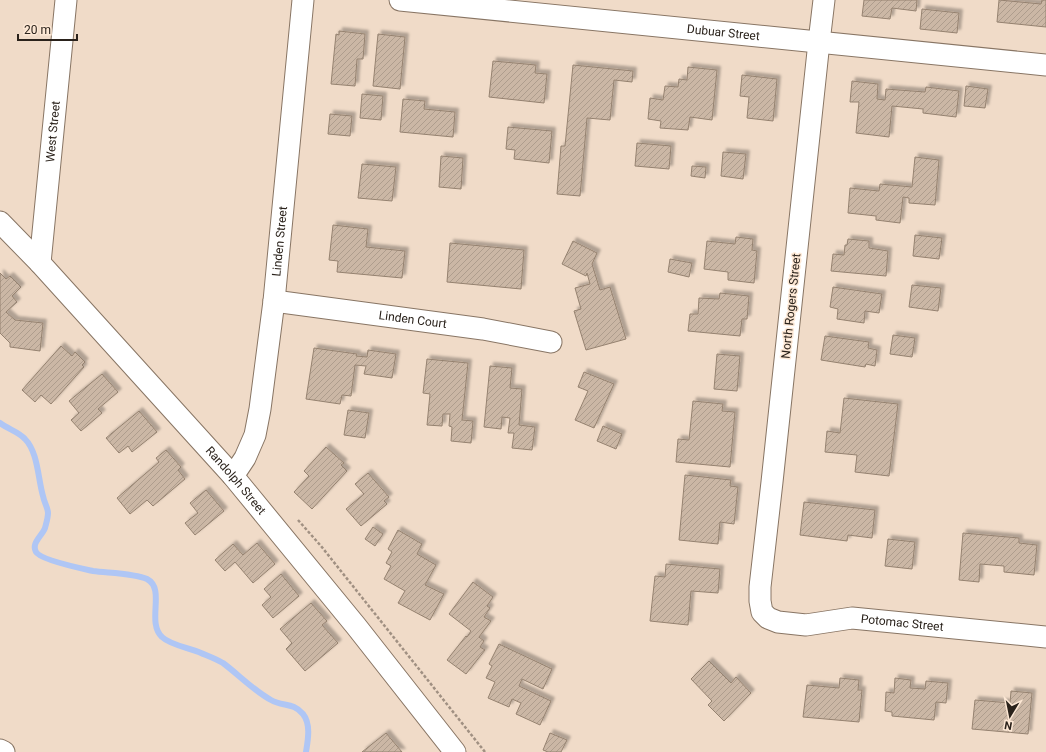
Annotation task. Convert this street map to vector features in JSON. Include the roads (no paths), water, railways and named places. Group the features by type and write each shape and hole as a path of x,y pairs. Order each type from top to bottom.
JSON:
{"street":[{"name":"West Street","path":"40,263 66,0"},
{"name":"Linden Street","path":"233,476 245,458 255,435 260,409 274,301 303,0"},
{"name":"Dubuar Street","path":"400,0 1046,65"},
{"name":"North Rogers Street","path":"762,612 760,587 824,0"},
{"name":"Randolph Street","path":"0,222 40,263 233,476 356,626 455,752"},
{"name":"Linden Court","path":"274,301 483,328 551,342"},
{"name":"Potomac Street","path":"762,612 768,618 778,622 801,626 852,618 1046,636"},
{"path":"0,750 4,752"}],"waterway":[{"path":"0,423 20,434 29,444 35,458 41,489 48,513 44,531 35,546 36,552 45,558 72,566 93,571 142,577 147,579 155,590 156,623 158,631 162,637 170,642 196,651 223,663 264,696 275,702 292,706 299,710 306,718 308,727 306,752"}]}
